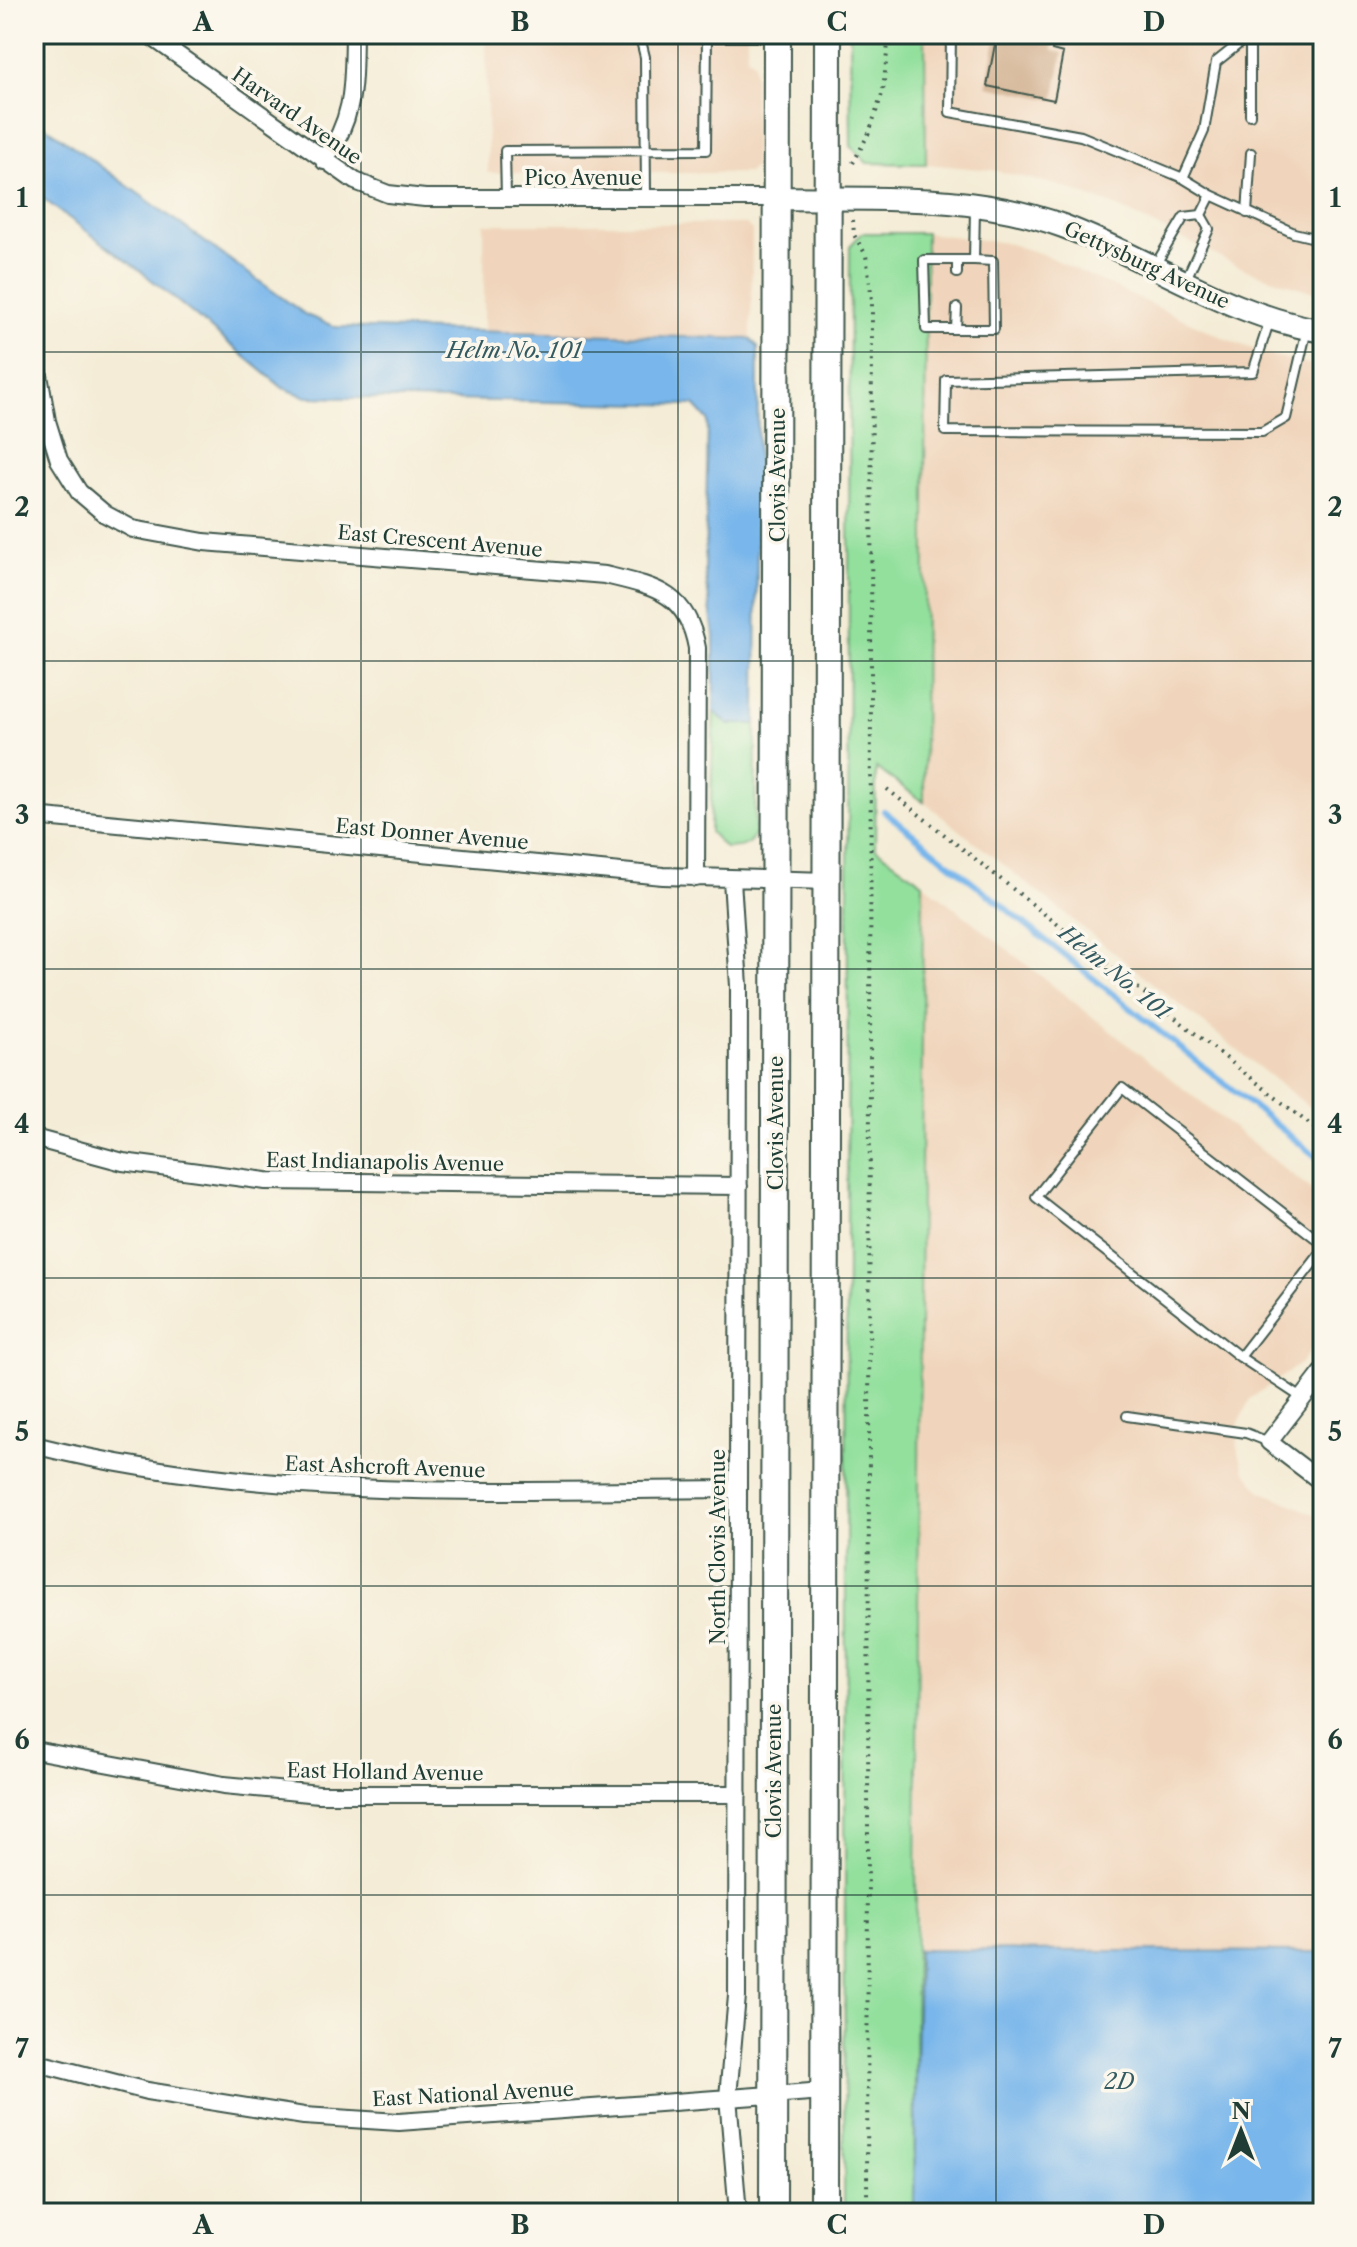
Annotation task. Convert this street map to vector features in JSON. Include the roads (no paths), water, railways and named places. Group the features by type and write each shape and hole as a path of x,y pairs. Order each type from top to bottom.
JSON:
{"main road":[{"path":"824,2213 827,881 840,199 828,34"},
{"name":"Clovis Avenue","path":"773,2213 777,36"}],"street":[{"name":"Harvard Avenue","path":"148,34 324,161 355,181 388,194"},
{"path":"324,161 339,140 350,113 354,34"},
{"name":"Pico Avenue","path":"388,194 506,198 779,198"},
{"name":"Gettysburg Avenue","path":"779,198 975,203 1060,225 1270,318 1315,330"},
{"name":"East Crescent Avenue","path":"35,348 47,421 59,460 79,492 105,514 133,529 204,542 605,575 662,592 681,607 692,621 697,648 696,878"},
{"name":"East Donner Avenue","path":"34,816 696,878 827,881"},
{"name":"North Clovis Avenue","path":"732,880 739,986 738,1794 737,1996 728,2097 738,2213"},
{"name":"East Indianapolis Avenue","path":"34,1138 123,1162 266,1181 739,1186"},
{"path":"1323,1372 1269,1442 1323,1483"},
{"name":"East Ashcroft Avenue","path":"34,1445 155,1471 307,1485 468,1490 738,1489"},
{"name":"East Holland Avenue","path":"34,1750 224,1785 319,1794 738,1794"},
{"name":"East National Avenue","path":"34,2062 147,2091 304,2116 399,2122 824,2091"}],"lane":[{"path":"951,34 950,112 1081,136 1183,178 1247,213 1294,233 1323,240"},
{"path":"1183,178 1204,131 1216,62 1250,34"},
{"path":"1250,34 1250,115"},
{"path":"646,198 645,57 637,35 777,36"},
{"path":"506,198 505,151 706,150 707,35"},
{"path":"1247,213 1251,153"},
{"path":"1201,215 1211,195"},
{"path":"974,260 975,203"},
{"path":"1154,267 1184,217 1201,215"},
{"path":"1184,282 1209,229 1201,215"},
{"path":"924,260 957,260 993,261 994,329 926,329 924,260"},
{"path":"957,260 957,273"},
{"path":"956,329 957,308"},
{"path":"1270,318 1253,372 946,380 945,431 1262,432 1286,418 1315,330"},
{"path":"1240,1357 1323,1247 1122,1088 1036,1197 1240,1357 1302,1398"},
{"path":"1127,1416 1246,1433 1269,1442"}],"water":[{"path":"34,118 306,315 336,327 751,339 758,347 756,724 728,724 714,711 714,635 705,571 708,420 694,405 307,397 283,388 142,272 34,192"},
{"name":"2D","path":"918,1950 1323,1952 1323,2213 914,2213"}],"waterway":[{"name":"Helm No. 101","path":"884,811 1323,1162"}]}
